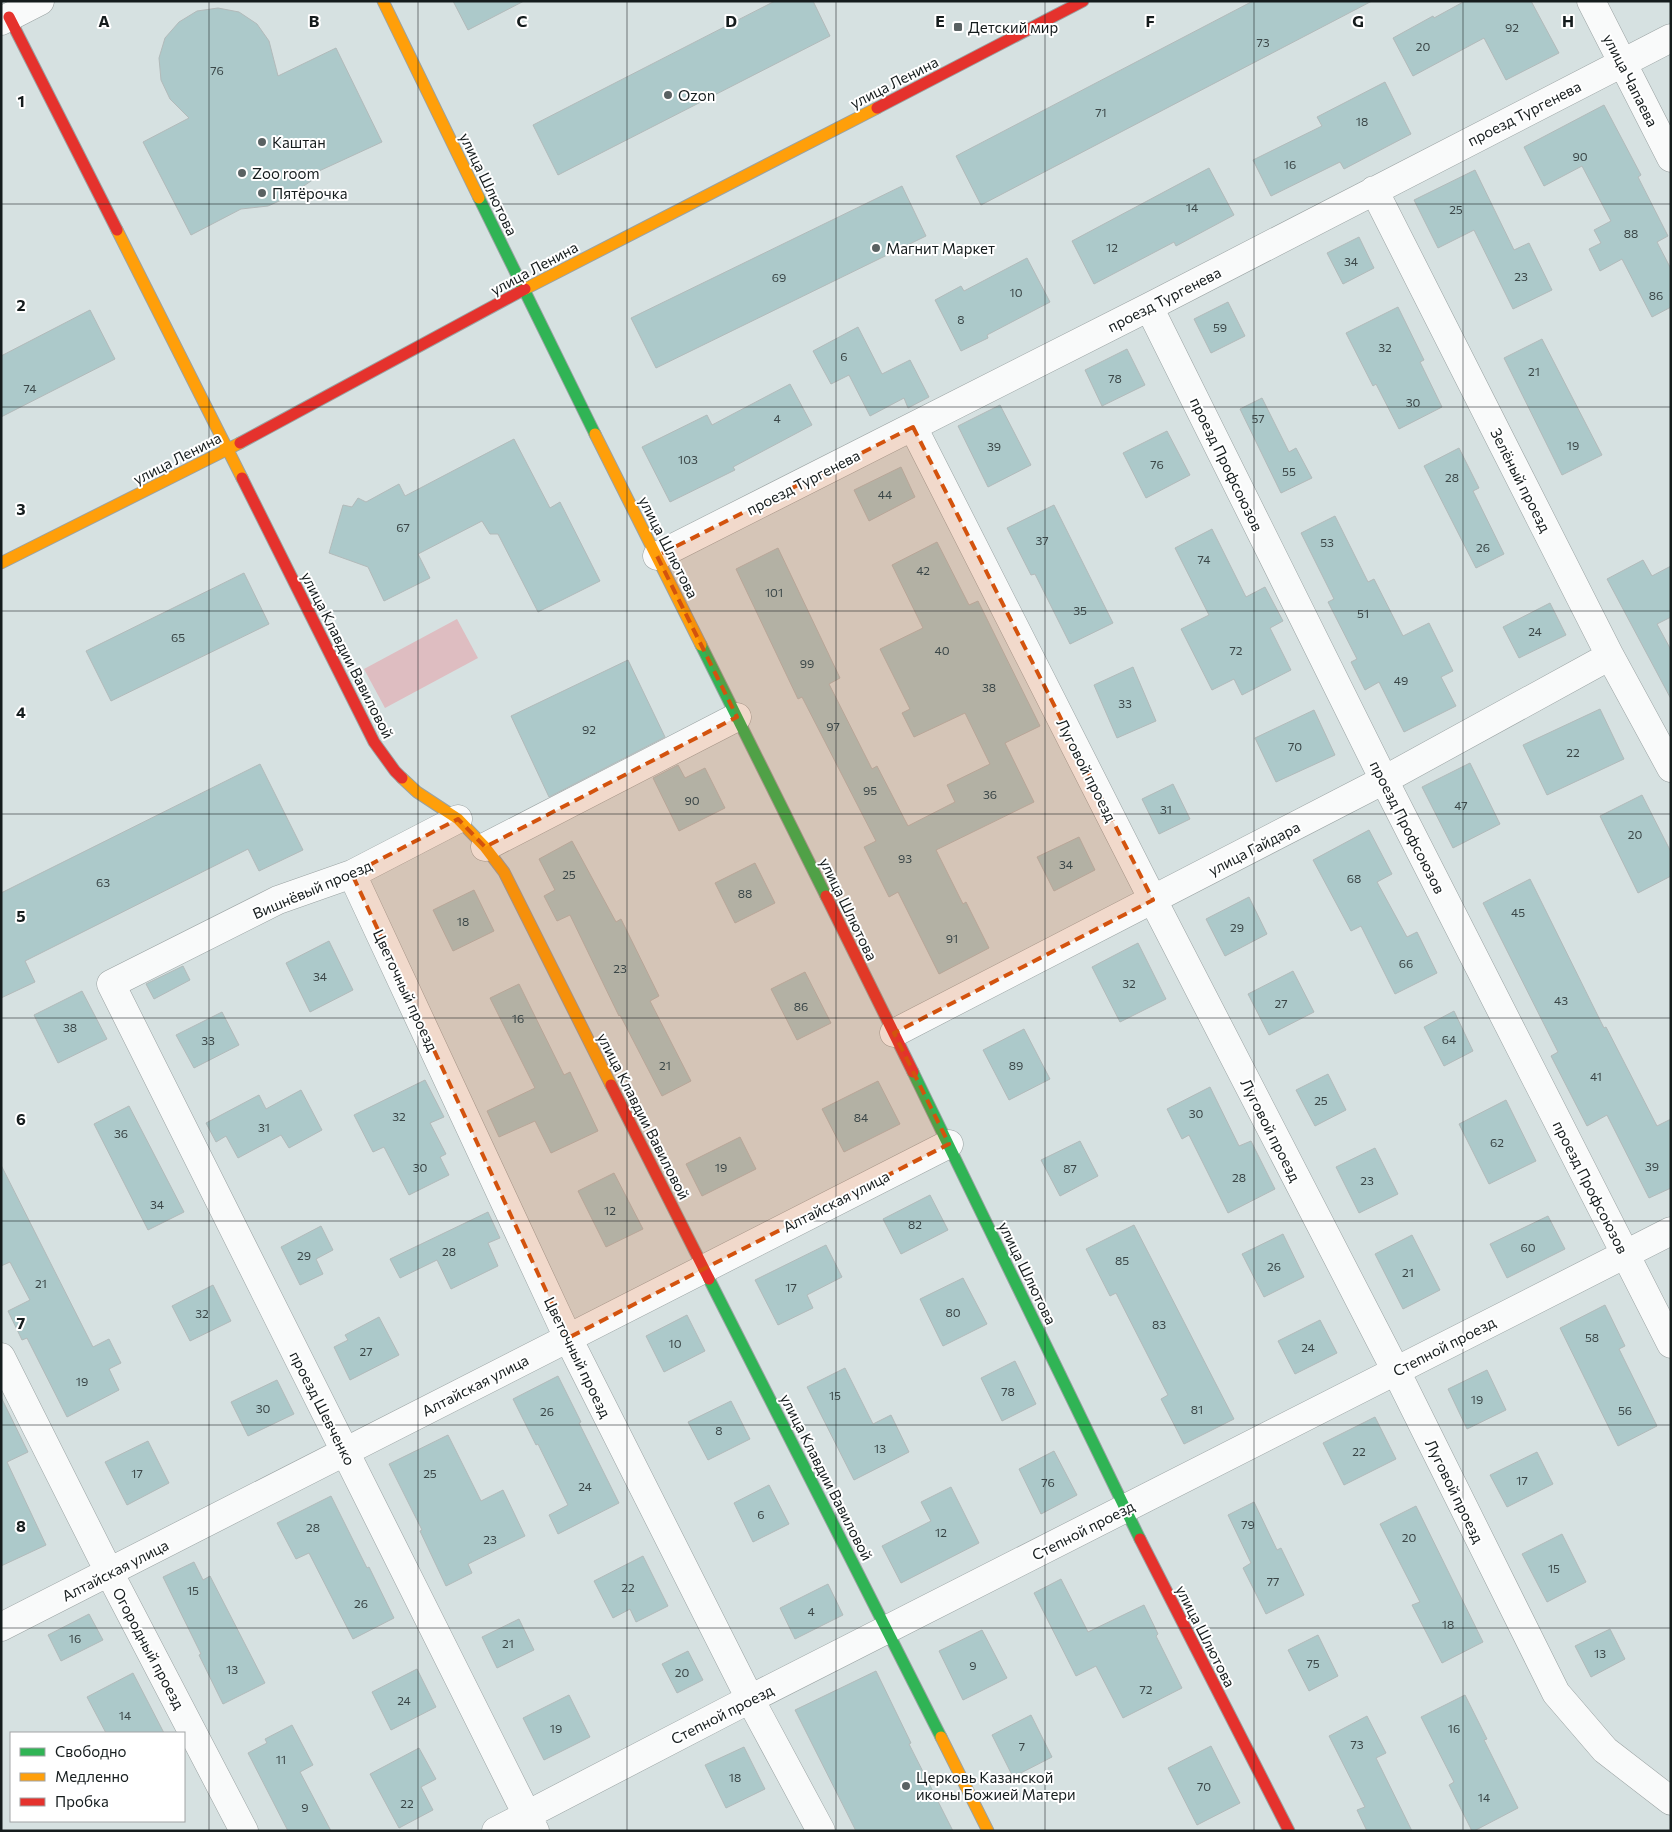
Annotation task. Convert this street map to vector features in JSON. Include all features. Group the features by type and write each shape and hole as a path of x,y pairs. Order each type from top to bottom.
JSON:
{"main road":[{"name":"улица Шлютова","path":"383,1 524,290 949,1144 1125,1509 1289,1831"},
{"name":"улица Ленина","path":"1,562 228,449 524,290 1083,1"},
{"name":"улица Клавдии Вавиловой","path":"5,19 228,449 374,742 395,771 417,792 458,819 485,847 504,872 988,1831"}],"street":[{"path":"5,19 40,1"},
{"name":"улица Чапаева","path":"1591,1 1671,158"},
{"name":"проезд Тургенева","path":"657,556 1149,307 1671,38"},
{"name":"Зелёный проезд","path":"1374,190 1610,656 1671,768"},
{"name":"проезд Профсоюзов","path":"1149,307 1384,780 1671,1344"},
{"name":"Луговой проезд","path":"912,427 1396,1371 1556,1693 1605,1750 1671,1801"},
{"name":"улица Гайдара","path":"894,1033 1384,780 1610,656"},
{"path":"485,847 737,717"},
{"name":"Вишнёвый проезд","path":"111,984 278,900 352,874 458,819"},
{"name":"Цветочный проезд","path":"352,874 568,1338 750,1699 822,1831"},
{"name":"проезд Шевченко","path":"111,984 531,1823"},
{"name":"Алтайская улица","path":"1,1627 949,1144"},
{"name":"Степной проезд","path":"496,1831 531,1823 750,1699 1671,1231"},
{"name":"Огородный проезд","path":"1,1357 109,1572 244,1831"}],"highlighted area":[{"path":"913,427 1153,900 894,1033 949,1144 568,1338 352,874 458,819 485,847 737,717 657,556"}],"shaded area":[{"path":"457,619 478,658 385,708 364,669"}],"building":[{"path":"453,1 524,1 468,30"},
{"path":"775,1 813,1 830,36 558,175 533,125"},
{"path":"1253,1 1372,1 981,205 956,156"},
{"path":"1465,1 1531,1 1559,53 1506,80 1484,38 1413,76 1393,38"},
{"name":"Каштан","path":"218,8 239,12 257,24 269,41 278,76 336,48 382,142 319,171 314,179 286,198 268,206 241,209 191,235 143,142 189,118 170,99 161,80 159,58 165,38 179,22 197,11"},
{"path":"1385,82 1411,134 1344,169 1340,162 1271,196 1253,160 1322,126 1317,117"},
{"path":"1604,105 1641,175 1638,177 1668,236 1657,242 1671,269 1671,307 1652,317 1622,259 1600,271 1589,249 1601,243 1594,230 1611,221 1582,166 1544,186 1524,147"},
{"path":"1209,168 1234,215 1176,246 1174,242 1094,284 1072,241"},
{"path":"1475,170 1514,250 1529,243 1552,290 1513,309 1474,230 1438,248 1414,200"},
{"path":"902,186 926,236 656,368 631,318"},
{"path":"1359,237 1374,268 1343,284 1327,253"},
{"path":"1027,258 1050,302 987,335 988,338 961,351 935,300 961,286 964,291"},
{"path":"1228,302 1245,336 1211,353 1194,319"},
{"path":"1398,307 1424,360 1420,362 1442,407 1399,429 1376,384 1373,386 1346,333"},
{"path":"90,310 115,359 1,417 1,356"},
{"path":"858,327 882,374 910,360 929,397 908,408 904,398 870,416 849,375 831,384 813,351"},
{"path":"1542,339 1602,455 1562,475 1504,358"},
{"path":"1127,349 1145,385 1102,406 1085,370"},
{"path":"790,384 812,425 733,467 735,470 670,502 642,447 707,415 712,425"},
{"path":"1262,398 1289,452 1296,448 1312,478 1281,493 1240,409"},
{"path":"1000,405 1031,465 988,487 958,426"},
{"path":"1167,431 1190,475 1146,498 1123,453"},
{"path":"514,439 550,508 560,502 600,581 538,612 498,534 490,534 482,521 418,554 430,578 384,601 368,567 329,553 343,505 352,507 358,498 366,502 399,484 405,496"},
{"path":"1459,448 1479,488 1473,491 1504,554 1476,568 1424,466"},
{"path":"901,467 915,497 869,521 854,490"},
{"path":"1054,505 1113,623 1070,644 1035,574 1031,575 1007,528"},
{"path":"1335,516 1368,582 1374,579 1403,636 1429,623 1453,671 1441,677 1456,706 1404,732 1379,682 1365,690 1351,662 1357,659 1328,602 1334,599 1301,533"},
{"path":"1212,529 1246,597 1265,587 1283,621 1270,628 1291,670 1242,695 1234,679 1212,690 1181,629 1209,615 1175,548"},
{"path":"937,542 969,605 978,601 1040,726 1005,743 1034,802 936,850 963,904 966,902 989,948 939,974 898,892 889,897 864,847 876,841 802,697 798,699 736,569 778,548 840,678 829,684 872,769 877,766 908,826 955,802 947,785 990,764 965,713 914,737 902,713 910,709 880,649 923,628 892,565"},
{"path":"1643,560 1652,576 1671,566 1671,617 1657,624 1671,650 1671,699 1607,579"},
{"path":"244,573 269,624 111,701 86,651"},
{"path":"1550,603 1566,635 1519,658 1503,627"},
{"path":"628,660 665,737 549,797 511,716"},
{"path":"1133,667 1156,721 1117,738 1094,685"},
{"path":"1600,709 1624,759 1547,795 1523,745"},
{"path":"1314,710 1335,755 1276,782 1255,738"},
{"path":"1470,763 1500,824 1453,848 1422,787"},
{"path":"260,764 303,850 259,871 248,849 25,961 35,982 1,998 1,893"},
{"path":"678,765 685,778 705,768 725,808 679,831 653,778"},
{"path":"1173,784 1190,819 1159,834 1142,799"},
{"path":"1642,795 1671,852 1671,876 1638,893 1600,816"},
{"path":"1369,830 1392,874 1377,882 1407,937 1417,932 1437,973 1395,994 1361,926 1351,931 1313,860"},
{"path":"1079,837 1095,870 1054,891 1037,857"},
{"path":"572,841 616,922 621,919 659,996 650,1001 691,1081 662,1096 619,1016 570,915 557,921 544,896 555,890 539,859"},
{"path":"755,863 775,903 735,923 715,883"},
{"path":"1530,879 1604,1028 1606,1027 1657,1126 1671,1119 1671,1188 1649,1198 1607,1115 1587,1126 1551,1056 1558,1052 1483,903"},
{"path":"474,890 494,931 453,951 433,910"},
{"path":"1249,897 1267,934 1225,956 1206,919"},
{"path":"329,941 353,990 310,1012 286,963"},
{"path":"1138,943 1166,999 1120,1022 1092,967"},
{"path":"183,966 190,980 154,999 146,984"},
{"path":"1293,971 1314,1012 1269,1035 1248,994"},
{"path":"805,972 831,1023 797,1040 771,989"},
{"path":"519,984 564,1075 570,1072 598,1131 551,1153 535,1121 499,1137 487,1111 535,1088 490,998"},
{"path":"82,991 107,1039 58,1063 34,1015"},
{"path":"1454,1011 1473,1051 1444,1066 1424,1027"},
{"path":"222,1012 239,1045 194,1068 176,1035"},
{"path":"1024,1029 1050,1079 1009,1100 983,1050"},
{"path":"1328,1074 1346,1110 1315,1126 1296,1090"},
{"path":"425,1080 444,1117 430,1123 446,1154 440,1157 449,1175 409,1195 384,1147 373,1152 354,1115"},
{"path":"878,1081 900,1124 844,1152 822,1109"},
{"path":"1210,1087 1239,1146 1251,1141 1275,1189 1228,1213 1189,1135 1182,1139 1167,1109"},
{"path":"301,1090 322,1130 289,1148 281,1135 238,1158 226,1136 216,1142 206,1123 259,1095 266,1109"},
{"path":"1506,1100 1536,1161 1489,1184 1459,1124"},
{"path":"129,1106 184,1212 148,1230 94,1124"},
{"path":"740,1137 756,1169 702,1196 686,1164"},
{"path":"1080,1141 1098,1176 1060,1196 1041,1160"},
{"path":"1375,1148 1398,1194 1359,1213 1336,1167"},
{"path":"1,1165 93,1347 109,1339 121,1363 109,1369 119,1390 67,1417 27,1338 22,1340 8,1311 30,1300 10,1262 1,1266"},
{"path":"614,1173 643,1229 606,1247 578,1191"},
{"path":"930,1195 948,1230 901,1254 883,1219"},
{"path":"488,1212 500,1238 488,1243 498,1266 451,1289 437,1260 400,1278 390,1259"},
{"path":"1548,1216 1565,1249 1507,1278 1490,1244"},
{"path":"1134,1225 1234,1419 1184,1444 1161,1399 1168,1395 1116,1293 1110,1296 1086,1249"},
{"path":"321,1226 333,1250 316,1259 323,1274 300,1285 281,1247"},
{"path":"1283,1234 1304,1277 1264,1297 1242,1254"},
{"path":"1412,1235 1440,1290 1403,1309 1375,1254"},
{"path":"826,1245 842,1277 807,1295 813,1308 778,1325 755,1280"},
{"path":"963,1278 987,1324 943,1346 920,1299"},
{"path":"213,1285 231,1321 190,1341 172,1306"},
{"path":"1605,1305 1625,1346 1619,1349 1657,1426 1618,1446 1560,1328"},
{"path":"687,1315 705,1351 664,1372 646,1336"},
{"path":"379,1317 399,1355 350,1380 334,1347 348,1340 345,1335"},
{"path":"1320,1320 1337,1353 1295,1374 1278,1341"},
{"path":"1015,1361 1036,1404 1002,1421 981,1378"},
{"path":"845,1368 873,1424 891,1415 909,1452 854,1480 807,1387"},
{"path":"1487,1370 1506,1410 1467,1429 1448,1389"},
{"path":"558,1376 619,1503 558,1534 549,1515 568,1505 513,1399"},
{"path":"277,1380 294,1414 248,1436 231,1402"},
{"path":"1,1397 28,1452 7,1462 46,1545 1,1566"},
{"path":"731,1401 750,1439 708,1460 688,1422"},
{"path":"1375,1417 1396,1459 1344,1485 1323,1443"},
{"path":"448,1435 481,1501 503,1490 525,1536 468,1564 472,1573 446,1586 420,1531 422,1530 389,1464"},
{"path":"148,1441 169,1483 127,1505 105,1462"},
{"path":"1054,1451 1077,1495 1041,1514 1019,1469"},
{"path":"1537,1452 1553,1484 1507,1507 1490,1475"},
{"path":"769,1485 789,1524 753,1542 734,1503"},
{"path":"951,1487 979,1543 901,1583 882,1546 931,1521 921,1502"},
{"path":"331,1496 394,1618 353,1639 309,1553 296,1559 277,1523"},
{"path":"1254,1502 1277,1550 1281,1548 1304,1595 1266,1614 1243,1568 1251,1563 1228,1515"},
{"path":"1416,1506 1483,1642 1442,1663 1412,1605 1420,1602 1380,1524"},
{"path":"1562,1534 1586,1582 1547,1602 1522,1554"},
{"path":"643,1556 668,1606 636,1622 630,1609 613,1618 594,1581"},
{"path":"194,1562 203,1580 210,1576 265,1683 223,1704 163,1577"},
{"path":"1061,1579 1088,1632 1144,1605 1158,1634 1156,1636 1182,1688 1123,1718 1096,1666 1076,1676 1034,1593"},
{"path":"828,1584 843,1615 795,1639 780,1608"},
{"path":"89,1614 103,1640 61,1661 48,1635"},
{"path":"519,1619 534,1650 497,1668 482,1637"},
{"path":"1610,1629 1625,1659 1591,1677 1575,1646"},
{"path":"982,1630 1007,1678 963,1700 939,1651"},
{"path":"1318,1635 1338,1676 1309,1691 1288,1650"},
{"path":"688,1651 703,1680 677,1693 662,1664"},
{"path":"417,1669 436,1707 391,1730 372,1692"},
{"path":"876,1671 911,1743 909,1744 953,1831 856,1831 795,1710"},
{"path":"133,1673 163,1732 105,1732 87,1697"},
{"path":"569,1695 590,1737 544,1760 523,1718"},
{"path":"1465,1695 1487,1739 1484,1740 1518,1808 1474,1831 1472,1831 1449,1785 1454,1782 1421,1717"},
{"path":"1031,1715 1052,1757 1013,1777 992,1735"},
{"path":"1367,1716 1386,1753 1376,1758 1412,1831 1367,1831 1357,1810 1365,1807 1329,1736"},
{"path":"292,1725 313,1765 300,1772 331,1831 288,1831 248,1753 267,1743 265,1739"},
{"path":"1211,1746 1240,1803 1197,1825 1168,1768"},
{"path":"744,1747 765,1789 726,1808 705,1765"},
{"path":"419,1748 436,1779 421,1787 433,1810 399,1828 370,1774"}],"traffic: fast":[{"path":"479,198 595,434"},
{"path":"701,645 826,896"},
{"path":"913,1072 1140,1539"},
{"path":"709,1279 941,1737"}],"traffic: slow":[{"path":"383,1 479,198"},
{"path":"525,289 877,108"},
{"path":"117,230 242,478"},
{"path":"595,434 701,645"},
{"path":"1,563 240,443"},
{"path":"402,778 417,792 458,819 485,847 504,872 611,1085"},
{"path":"941,1737 988,1831"}],"traffic: jam":[{"path":"877,108 1083,1"},
{"path":"9,17 117,230"},
{"path":"240,443 525,289"},
{"path":"242,478 374,742 402,778"},
{"path":"826,896 913,1072"},
{"path":"611,1085 709,1279"},
{"path":"1140,1539 1289,1831"}],"place":[{"name":"Детский мир","path":"958,27"},
{"name":"Ozon","path":"668,95"},
{"name":"Каштан","path":"262,142"},
{"name":"Zoo room","path":"242,173"},
{"name":"Пятёрочка","path":"262,193"},
{"name":"Магнит Маркет","path":"876,248"},
{"name":"Церковь Казанской иконы Божией Матери","path":"906,1786"}]}
